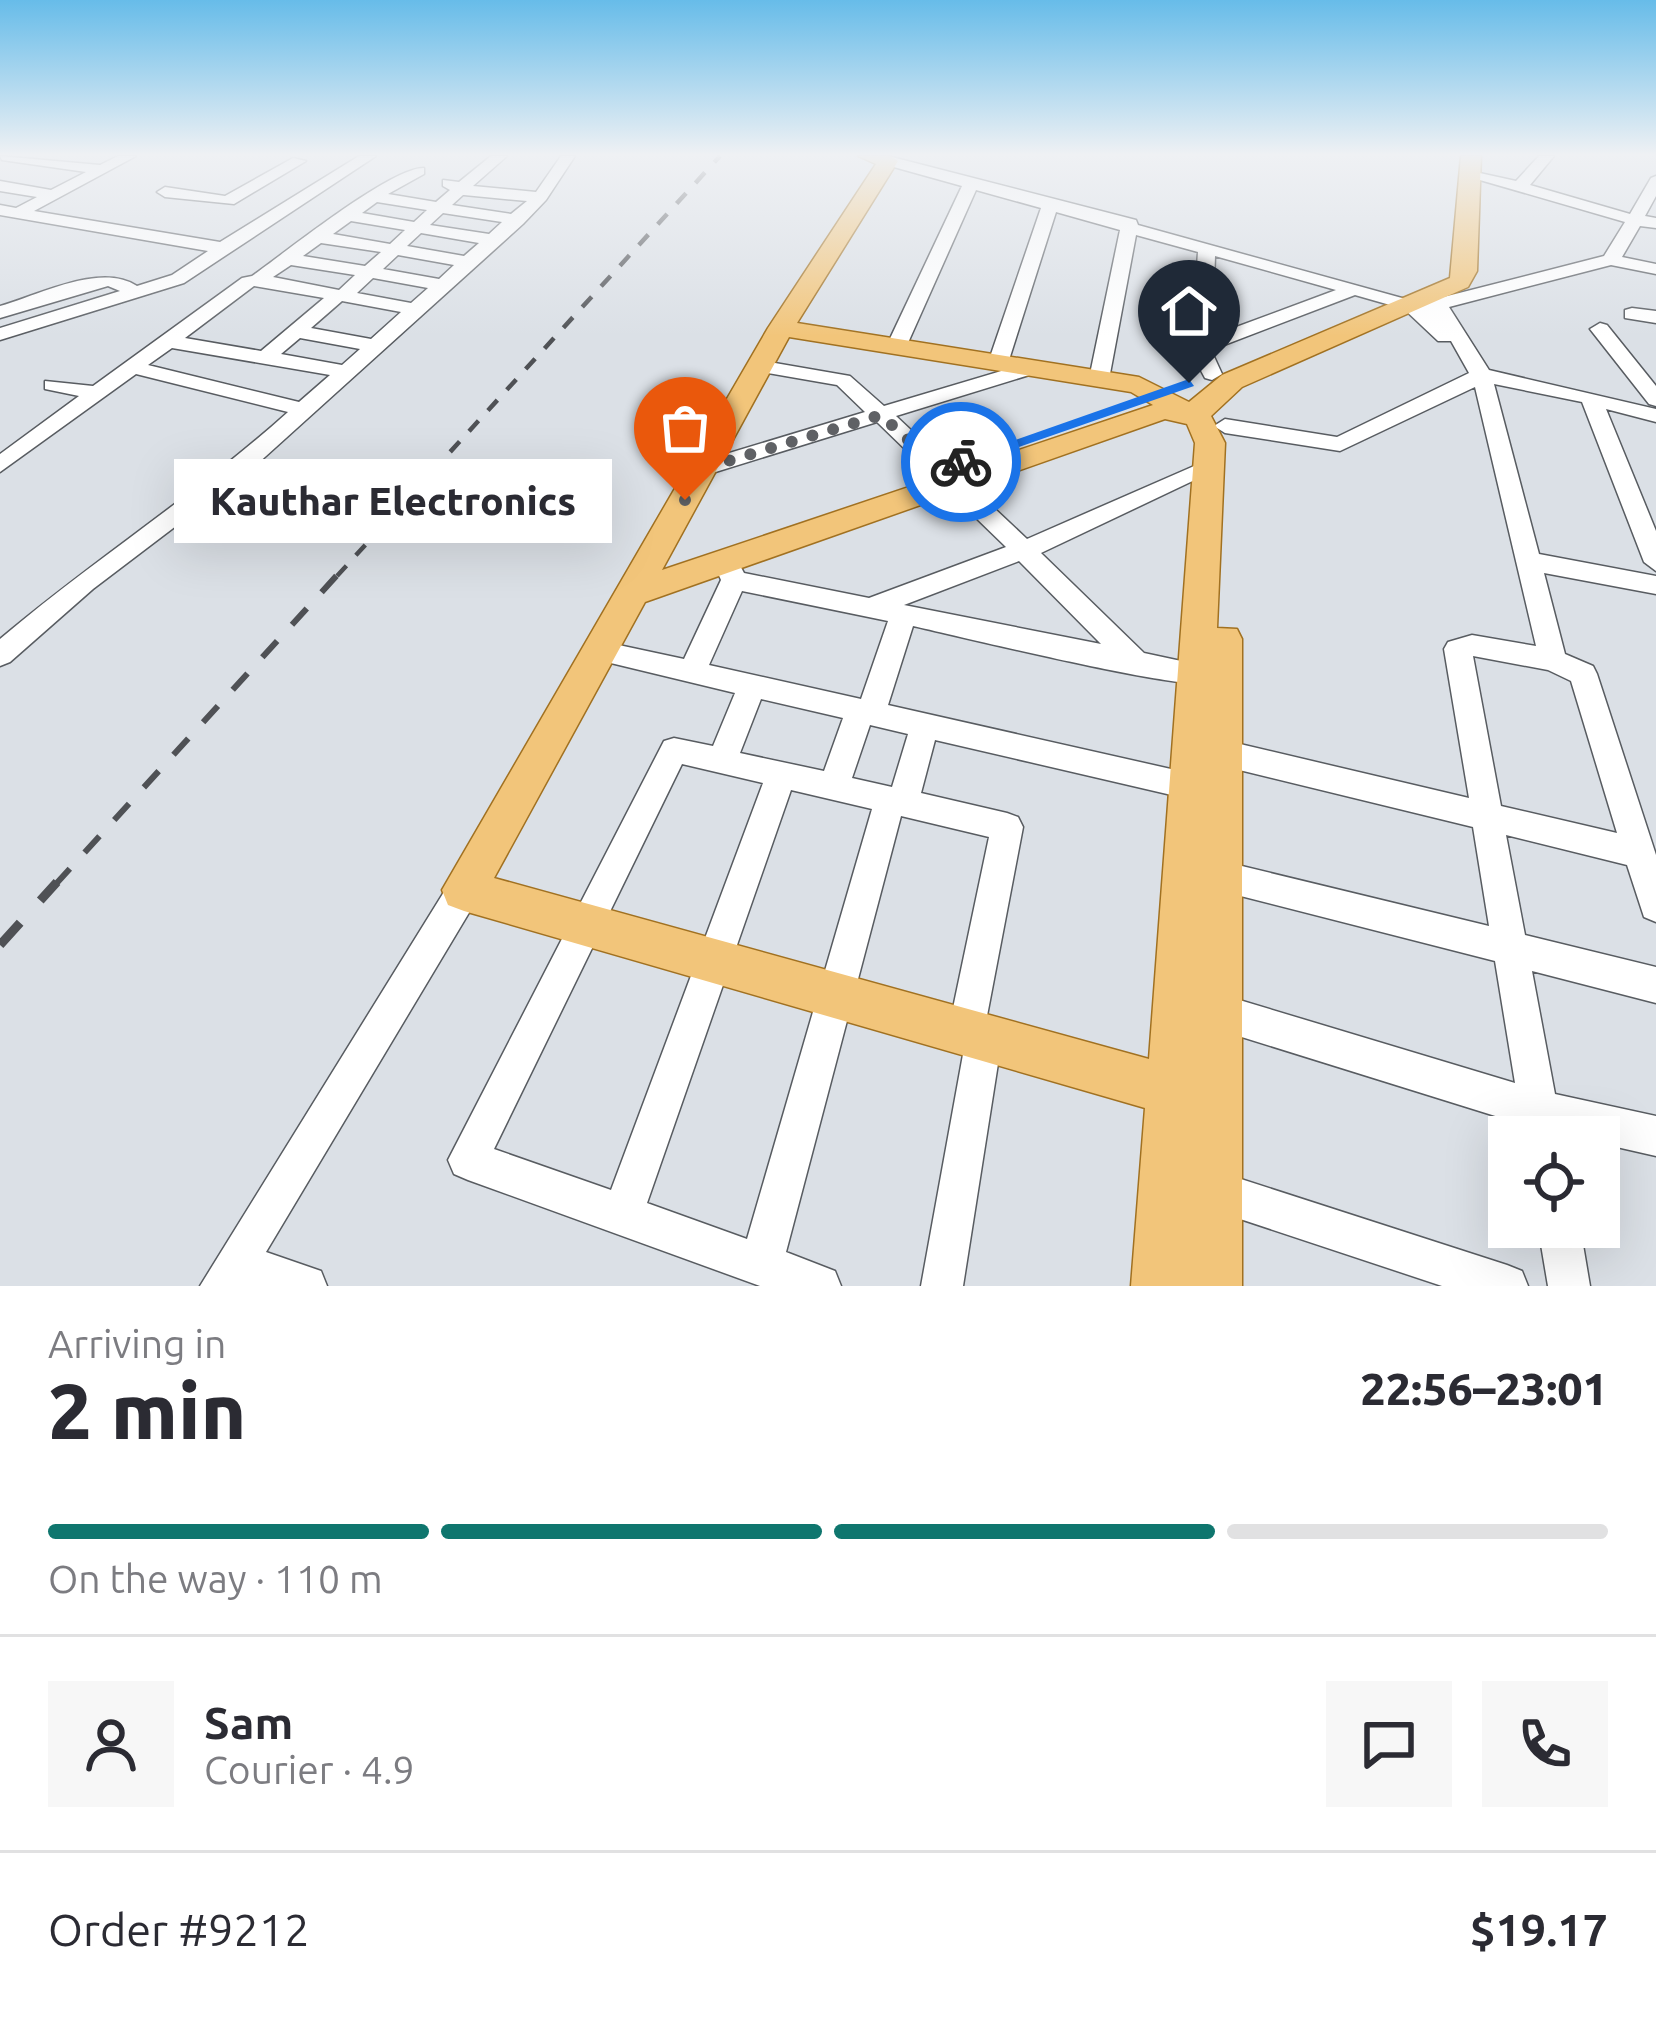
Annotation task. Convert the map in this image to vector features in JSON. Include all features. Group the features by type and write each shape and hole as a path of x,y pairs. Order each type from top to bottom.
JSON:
{"main road":[{"path":"855,216 758,366 464,890 1215,1103"},
{"path":"642,578 1162,411 1199,391 1416,305 1460,282 1465,271 1466,216"},
{"path":"782,328 1139,386 1199,391"},
{"path":"1160,1286 1209,468 1210,443 1199,419 1199,391"},
{"path":"1199,391 1223,753 1213,1286"},
{"path":"642,578 730,570 949,477"}],"street":[{"path":"39,216 255,262 341,296 417,310"},
{"path":"0,465 226,298 255,262 303,216"},
{"path":"226,298 190,292 317,237 348,216"},
{"path":"348,216 494,240"},
{"path":"216,388 341,296 429,216"},
{"path":"492,216 517,220"},
{"path":"0,655 84,582 248,461 521,216"},
{"path":"897,345 956,216"},
{"path":"998,363 1047,216"},
{"path":"1098,216 1416,305 1611,260 1651,263"},
{"path":"1607,216 1632,225 1656,223"},
{"path":"1611,260 1637,216"},
{"path":"1099,379 1130,224"},
{"path":"1632,225 1651,263 1656,286"},
{"path":"317,237 470,262"},
{"path":"1199,391 1207,246"},
{"path":"0,334 178,279 205,261 370,272 445,285"},
{"path":"0,312 107,281 119,282 136,293"},
{"path":"1199,391 1355,289"},
{"path":"1416,305 1482,375 1553,660"},
{"path":"1632,314 1656,317"},
{"path":"1600,329 1656,400"},
{"path":"296,331 377,346"},
{"path":"168,341 348,372"},
{"path":"758,366 843,380 949,477 1138,664"},
{"path":"1630,367 1656,372"},
{"path":"131,368 305,410"},
{"path":"701,469 1032,368"},
{"path":"1199,391 1340,444 1482,375 1656,416"},
{"path":"52,385 95,393"},
{"path":"1591,398 1656,562"},
{"path":"869,608 1024,550 1209,468"},
{"path":"1528,561 1656,585"},
{"path":"692,672 730,570 869,608 1199,675"},
{"path":"834,787 903,615"},
{"path":"1540,1116 1458,649 1472,645 1553,660 1582,674 1656,906"},
{"path":"600,651 1192,787"},
{"path":"722,761 752,685"},
{"path":"761,1265 836,995 925,725"},
{"path":"820,1286 468,1160 674,750 1007,827 942,1286"},
{"path":"1223,753 1639,853"},
{"path":"622,1215 781,775"},
{"path":"1221,876 1656,986"},
{"path":"298,1285 228,1275 464,890"},
{"path":"1216,1011 1521,1116"},
{"path":"1620,1132 1656,1136"},
{"path":"1216,1191 1507,1286"},
{"path":"1563,1248 1569,1286"}],"railway":[{"path":"337,576 665,216"},
{"path":"55,885 339,573"},
{"path":"0,945 57,882"}],"way so far":[{"path":"685,500 701,469 881,415 940,469 961,462"}],"place":[{"name":"Kauthar Electronics","path":"685,500"}],"route":[{"path":"961,462 1189,383"}]}
